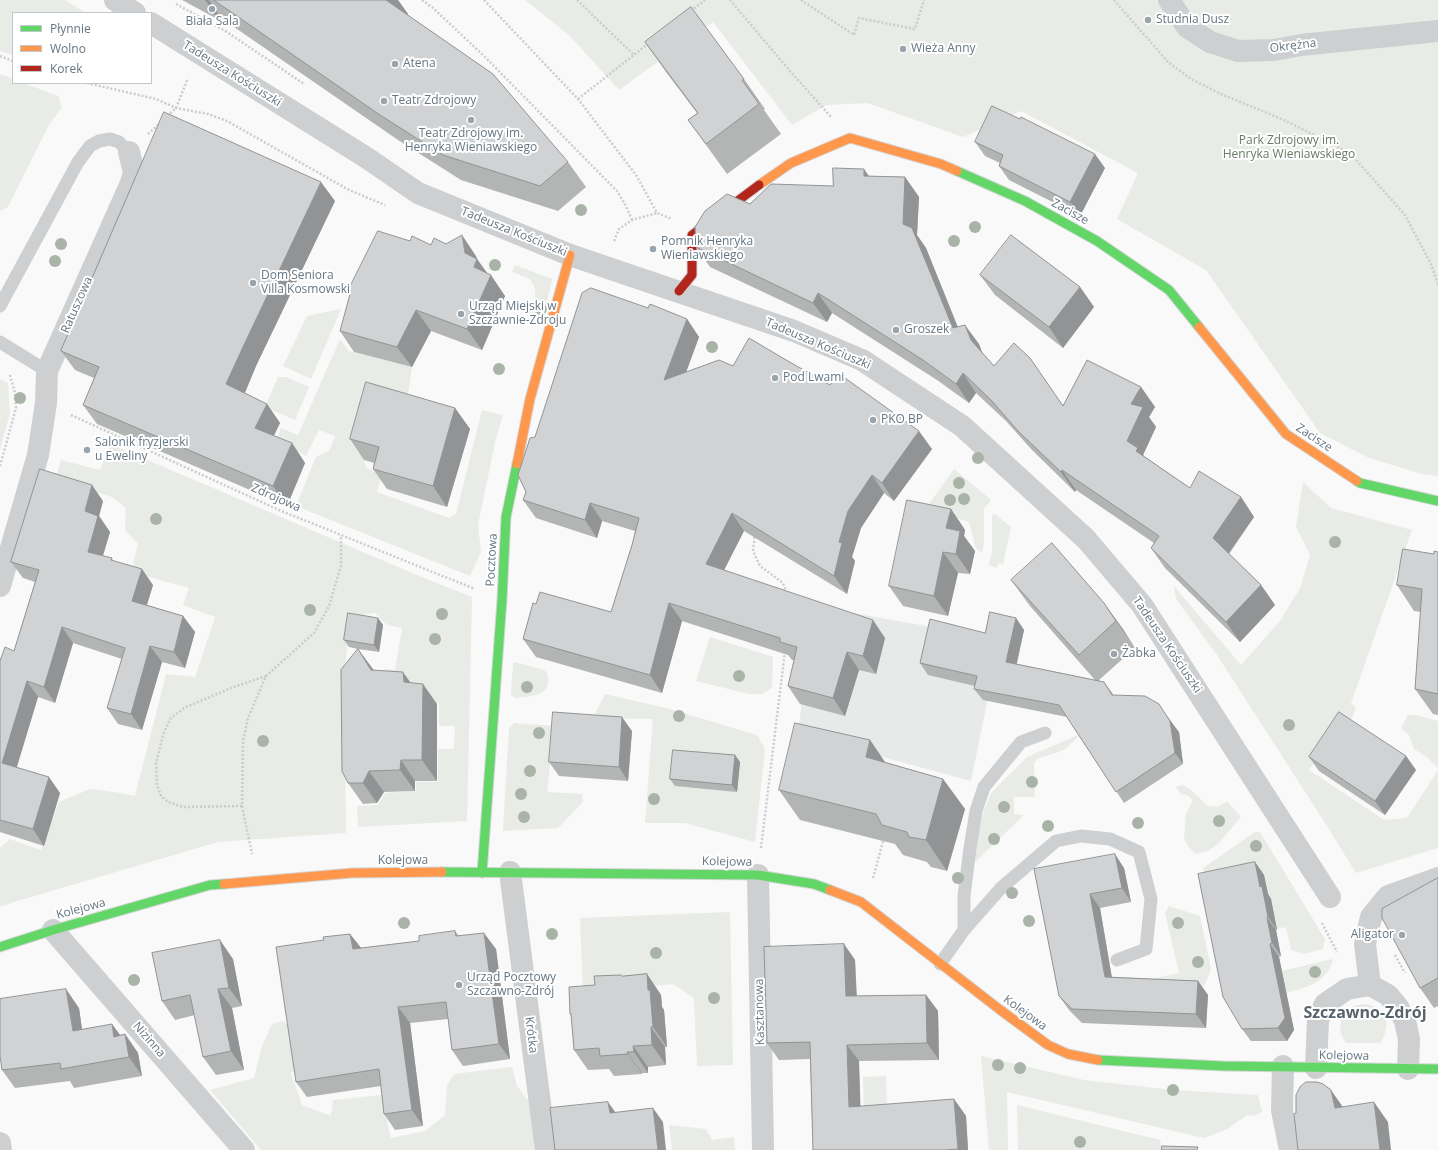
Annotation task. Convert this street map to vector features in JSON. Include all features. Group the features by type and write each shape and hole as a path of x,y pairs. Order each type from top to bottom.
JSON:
{"street":[{"path":"115,0 133,12"},
{"name":"Okrężna","path":"1169,0 1187,27 1210,42 1238,51 1274,50 1301,45 1438,31"},
{"name":"Tadeusza Kościuszki","path":"152,24 367,158 418,193 570,255 794,331 862,360 962,426 1086,539 1142,605 1330,897"},
{"path":"679,291 692,275 692,235 791,163 850,138"},
{"name":"Zacisze","path":"850,138 941,164 1025,201 1097,241 1169,290 1286,434 1360,483 1438,501"},
{"name":"Ratuszowa","path":"0,586 38,455 46,403 47,370 131,183 134,172 129,152"},
{"name":"Pocztowa","path":"482,873 502,600 506,517 530,399 570,255"},
{"name":"Kolejowa","path":"0,947 53,930 210,885 352,873 510,872 758,874 814,884 861,902 940,964 1048,1045 1068,1054 1098,1060 1223,1066 1408,1069 1438,1068"},
{"name":"Krótka","path":"510,872 546,1150"},
{"name":"Kasztanowa","path":"758,874 762,1150"},
{"path":"1370,985 1366,944 1371,917 1388,896 1438,878"},
{"name":"Nizinna","path":"53,930 244,1150"},
{"path":"1316,1068 1318,1020 1325,1004 1347,989 1370,985 1388,995 1406,1020 1409,1039 1408,1069"},
{"path":"1283,1066 1282,1110 1290,1150"},
{"path":"0,1143 1,1150"}],"lane":[{"path":"0,306 78,162 90,146 99,141 110,139 119,142 129,152"},
{"path":"0,342 47,370"},
{"path":"964,930 964,896 970,848 976,811 984,787 1021,742 1045,733"},
{"path":"940,964 964,930 1001,888 1056,841 1081,836 1110,839 1139,852 1152,899 1146,948 1117,960"}],"path":[{"path":"422,0 433,8 484,56 617,191 632,220"},
{"path":"484,0 578,99 636,174 657,212 682,223 692,235"},
{"path":"577,0 634,55"},
{"path":"687,14 705,0"},
{"path":"730,0 790,71 850,138"},
{"path":"801,0 854,35 859,18 915,29 924,0"},
{"path":"1114,0 1168,62 1191,79 1221,94 1284,120 1350,153 1405,214 1430,264 1438,284"},
{"path":"175,4 227,32 306,86"},
{"path":"578,99 652,42"},
{"path":"166,118 176,108 188,81 189,47"},
{"path":"0,56 12,61"},
{"path":"90,84 102,88 156,99 176,108"},
{"path":"129,152 160,123"},
{"path":"606,267 619,229 632,220 657,212"},
{"path":"0,466 16,408 15,393 11,376 5,372"},
{"name":"Zdrojowa","path":"46,403 279,510 502,600"},
{"path":"757,529 754,535 752,551 760,566 783,583 787,595"},
{"path":"242,806 183,807 168,802 161,796 157,785 156,762 163,735 170,719 184,708 230,688 266,676 314,633 329,606 341,566 341,535"},
{"path":"758,874 785,646"},
{"path":"253,856 242,806 244,741 248,718 266,676"},
{"path":"872,882 884,836"}],"shaded area":[{"path":"813,606 1000,639 971,781 798,734"}],"green space":[{"path":"0,0 65,0 84,12 12,12 12,55 0,51"},
{"name":"Park Zdrojowy im. Henryka Wieniawskiego","path":"525,0 1438,0 1438,476 1421,474 1367,457 1320,433 1206,270 1117,219 1138,173 1021,111 963,137 868,103 826,105 792,125 713,22 619,90 570,36"},
{"path":"0,74 12,79 12,84 27,84 58,96 62,107 49,125 8,207 0,211"},
{"path":"515,265 552,279 544,316 539,321 533,320 531,312 535,298 534,286 530,279 512,272"},
{"path":"341,309 311,379 283,366 307,316"},
{"path":"340,339 349,351 412,367 406,410 381,403 364,462 367,468 382,475 377,492 449,518 456,514 482,410 503,415 495,442 478,525 481,552 470,576 296,506 316,457 329,451 335,436 319,430 306,456 276,441 281,428 298,435"},
{"path":"278,377 286,377 309,387 295,420 265,407"},
{"path":"0,379 8,383 10,413 0,450"},
{"path":"110,444 419,576 472,597 467,821 358,827 357,806 378,805 385,793 416,791 416,782 438,782 438,749 454,749 455,726 439,726 439,703 422,702 380,671 386,669 395,670 402,628 387,625 375,613 350,617 344,677 346,833 218,842 0,907 0,848 10,839 41,850 59,802 90,789 135,796 166,674 195,677 215,617 183,605 189,588 131,572 138,544 125,530 126,508 112,497 55,480 61,460 100,470"},
{"path":"954,469 991,500 984,509 984,542 982,553 975,547 969,522 926,508"},
{"path":"1303,482 1331,508 1412,530 1351,703 1356,708 1350,722 1341,722 1309,770 1384,820 1407,818 1438,770 1438,848 1356,873 1217,655 1176,599 1174,586 1241,665 1280,621 1300,588 1310,555 1296,527"},
{"path":"994,513 1011,527 1003,564 999,563 997,568 989,565 992,551 992,517"},
{"path":"710,637 773,657 772,688 762,694 749,694 696,681"},
{"path":"515,662 544,670 548,679 547,687 544,691 531,696 513,697 511,694 513,664"},
{"path":"605,694 666,708 757,735 765,749 755,842 685,823 645,823 653,719 593,718"},
{"path":"1408,715 1416,715 1438,721 1438,768 1428,758 1414,749 1409,735 1401,728"},
{"path":"514,723 554,726 547,792 582,794 583,802 558,828 503,831 509,728"},
{"path":"1078,735 1077,738 1064,750 1037,759 1034,763 1035,797 1014,797 1014,814 1024,815 975,862 973,861 983,813 990,795 1027,757"},
{"path":"1183,785 1191,790 1208,806 1218,807 1227,801 1241,817 1219,843 1208,851 1195,854 1184,839 1186,814 1193,800 1187,795 1181,794 1176,787"},
{"path":"1255,832 1260,832 1325,939 1323,949 1304,954 1291,950 1286,927 1277,929 1207,886 1203,868"},
{"path":"1169,906 1200,916 1211,969 1204,986 1153,983 1156,978 1179,973 1165,913"},
{"path":"730,912 733,1065 697,1066 694,998 673,984 583,993 580,918"},
{"path":"1333,960 1329,970 1322,978 1307,986 1286,993 1282,971"},
{"path":"1366,1004 1379,1009 1386,1019 1387,1024 1384,1037 1380,1043 1346,1043 1340,1029 1342,1017 1351,1008"},
{"path":"283,1021 303,1036 309,1057 291,1073 302,1105 331,1116 333,1100 381,1095 391,1138 425,1131 445,1115 447,1086 454,1074 512,1067 517,1086 533,1107 537,1150 261,1150 210,1090 254,1078 262,1046 272,1024"},
{"path":"981,1056 1084,1080 1173,1090 1258,1095 1262,1112 1254,1116 1247,1115 1227,1129 1204,1138 1007,1092 1008,1150 989,1150"},
{"path":"886,1076 888,1150 865,1150 863,1077"},
{"path":"1017,1105 1160,1140 1162,1150 1018,1150"},
{"path":"669,1125 706,1129 712,1140 734,1137 735,1150 672,1150"}],"building":[{"path":"214,0 386,0 493,74 568,162 540,186 443,155 380,115"},
{"path":"691,7 744,79 742,80 759,104 706,144 688,120 698,113 645,42"},
{"path":"992,106 1020,119 1021,117 1095,154 1070,202 999,166 1003,155 975,142"},
{"path":"164,112 321,182 226,384 267,404 255,428 292,443 273,486 83,405 99,367 61,351"},
{"path":"833,168 864,169 864,176 905,177 903,224 912,228 953,328 965,325 971,340 994,366 1014,343 1030,358 1063,406 1087,360 1141,387 1131,404 1143,407 1127,441 1138,448 1136,451 1190,488 1199,471 1241,497 1213,538 1261,585 1226,622 1151,548 1159,536 1062,470 1061,472 1018,431 992,401 963,373 956,384 923,360 818,293 813,303 696,247 695,227 705,211 727,194 750,204 771,184 833,186"},
{"path":"378,231 410,241 412,236 431,245 434,238 446,244 462,235 465,253 477,259 474,267 491,275 467,329 416,310 397,347 340,331 350,294 347,293"},
{"path":"1011,235 1080,287 1049,327 980,275"},
{"path":"591,288 648,308 650,304 687,319 664,380 719,360 733,366 749,338 830,385 838,373 919,431 882,483 872,475 848,511 839,542 842,543 834,576 732,513 706,564 873,620 863,656 847,652 833,698 788,686 797,647 780,642 780,638 669,603 650,675 523,639 533,603 536,604 540,592 611,612 639,518 590,503 585,520 523,500 526,492 518,475 530,438 535,437 582,293"},
{"path":"366,382 455,408 433,486 373,469 379,447 350,439"},
{"path":"40,469 92,485 85,511 98,516 88,552 112,558 111,560 142,569 132,601 183,616 174,652 150,646 131,714 107,708 125,648 62,627 44,687 27,681 2,763 49,777 33,829 0,820 0,661 5,647 14,651 39,570 11,562"},
{"path":"907,500 951,509 946,528 960,531 956,554 943,552 934,596 889,586"},
{"path":"1052,543 1104,603 1116,621 1079,655 1011,580"},
{"path":"1403,549 1434,554 1434,551 1438,552 1438,694 1415,689 1422,589 1397,585"},
{"path":"990,612 1016,618 1006,662 1104,682 1112,695 1145,696 1159,704 1170,721 1175,753 1116,792 1059,705 974,689 977,676 920,663 930,619 985,633"},
{"path":"348,613 378,618 374,645 344,640"},
{"path":"358,649 371,670 403,672 404,682 423,684 422,760 401,760 400,770 369,771 363,783 348,783 342,771 341,670"},
{"path":"553,712 622,717 619,767 549,762"},
{"path":"1339,712 1406,756 1375,801 1309,757"},
{"path":"795,723 870,740 866,757 943,779 926,840 909,837 907,832 882,825 876,814 779,790"},
{"path":"673,750 735,755 732,785 670,779"},
{"path":"1115,854 1122,888 1090,894 1105,977 1198,981 1196,1014 1072,1009 1059,996 1034,869"},
{"path":"1255,862 1260,887 1262,886 1268,917 1272,943 1270,944 1285,1018 1278,1028 1242,1029 1223,997 1198,874"},
{"path":"1438,878 1438,978 1420,988 1382,918 1382,909"},
{"path":"455,931 456,936 484,933 499,1044 452,1050 446,1002 398,1007 412,1110 384,1114 379,1069 296,1082 276,947 324,940 323,937 350,934 353,949 419,941 419,936"},
{"path":"220,940 229,988 218,989 231,1051 203,1057 190,995 162,1001 152,953"},
{"path":"844,944 846,996 926,995 927,1043 847,1045 849,1107 954,1099 958,1149 813,1150 810,1042 767,1043 764,947"},
{"path":"647,974 653,1027 651,1027 652,1045 633,1046 634,1052 627,1052 628,1054 600,1056 599,1048 574,1050 569,987 595,985 594,976"},
{"path":"66,989 73,1031 112,1024 114,1037 125,1034 129,1057 61,1069 60,1063 2,1070 0,1056 0,999"},
{"path":"1306,1082 1317,1082 1323,1084 1331,1090 1335,1108 1374,1102 1380,1150 1298,1150 1294,1114 1296,1113 1296,1095 1300,1087"},
{"path":"608,1102 610,1113 653,1108 658,1150 555,1150 550,1108"},
{"path":"1162,1146 1198,1147 1197,1150 1162,1150"}],"traffic: fast":[{"path":"957,171 1025,201 1097,241 1169,290 1199,327"},
{"path":"482,873 502,600 506,517 517,464"},
{"path":"1357,481 1360,483 1438,501"},
{"path":"442,872 758,875 814,884 830,890"},
{"path":"0,947 53,930 210,885 224,884"},
{"path":"1098,1060 1223,1066 1438,1069"}],"traffic: slow":[{"path":"759,185 791,163 850,138 941,164 957,171"},
{"path":"517,464 530,399 570,255"},
{"path":"1199,327 1286,434 1357,481"},
{"path":"224,884 352,873 442,872"},
{"path":"830,890 861,902 1048,1045 1068,1054 1098,1060"}],"traffic: jam":[{"path":"679,291 692,275 692,235 759,185"}],"place":[{"name":"Biała Sala","path":"212,9"},
{"name":"Studnia Dusz","path":"1148,20"},
{"name":"Wieża Anny","path":"903,49"},
{"name":"Atena","path":"395,64"},
{"name":"Teatr Zdrojowy","path":"384,101"},
{"name":"Teatr Zdrojowy im. Henryka Wieniawskiego","path":"471,120"},
{"name":"Pomnik Henryka Wieniawskiego","path":"653,249"},
{"name":"Dom Seniora Villa Kosmowski","path":"253,283"},
{"name":"Urząd Miejski w Szczawnie-Zdroju","path":"461,314"},
{"name":"Groszek","path":"896,330"},
{"name":"Pod Lwami","path":"775,378"},
{"name":"PKO BP","path":"873,420"},
{"name":"Salonik fryzjerski u Eweliny","path":"87,450"},
{"name":"Żabka","path":"1114,654"},
{"name":"Aligator","path":"1402,935"},
{"name":"Urząd Pocztowy Szczawno-Zdrój","path":"459,985"}],"district":[{"name":"Szczawno-Zdrój","path":"1365,1013"}]}
